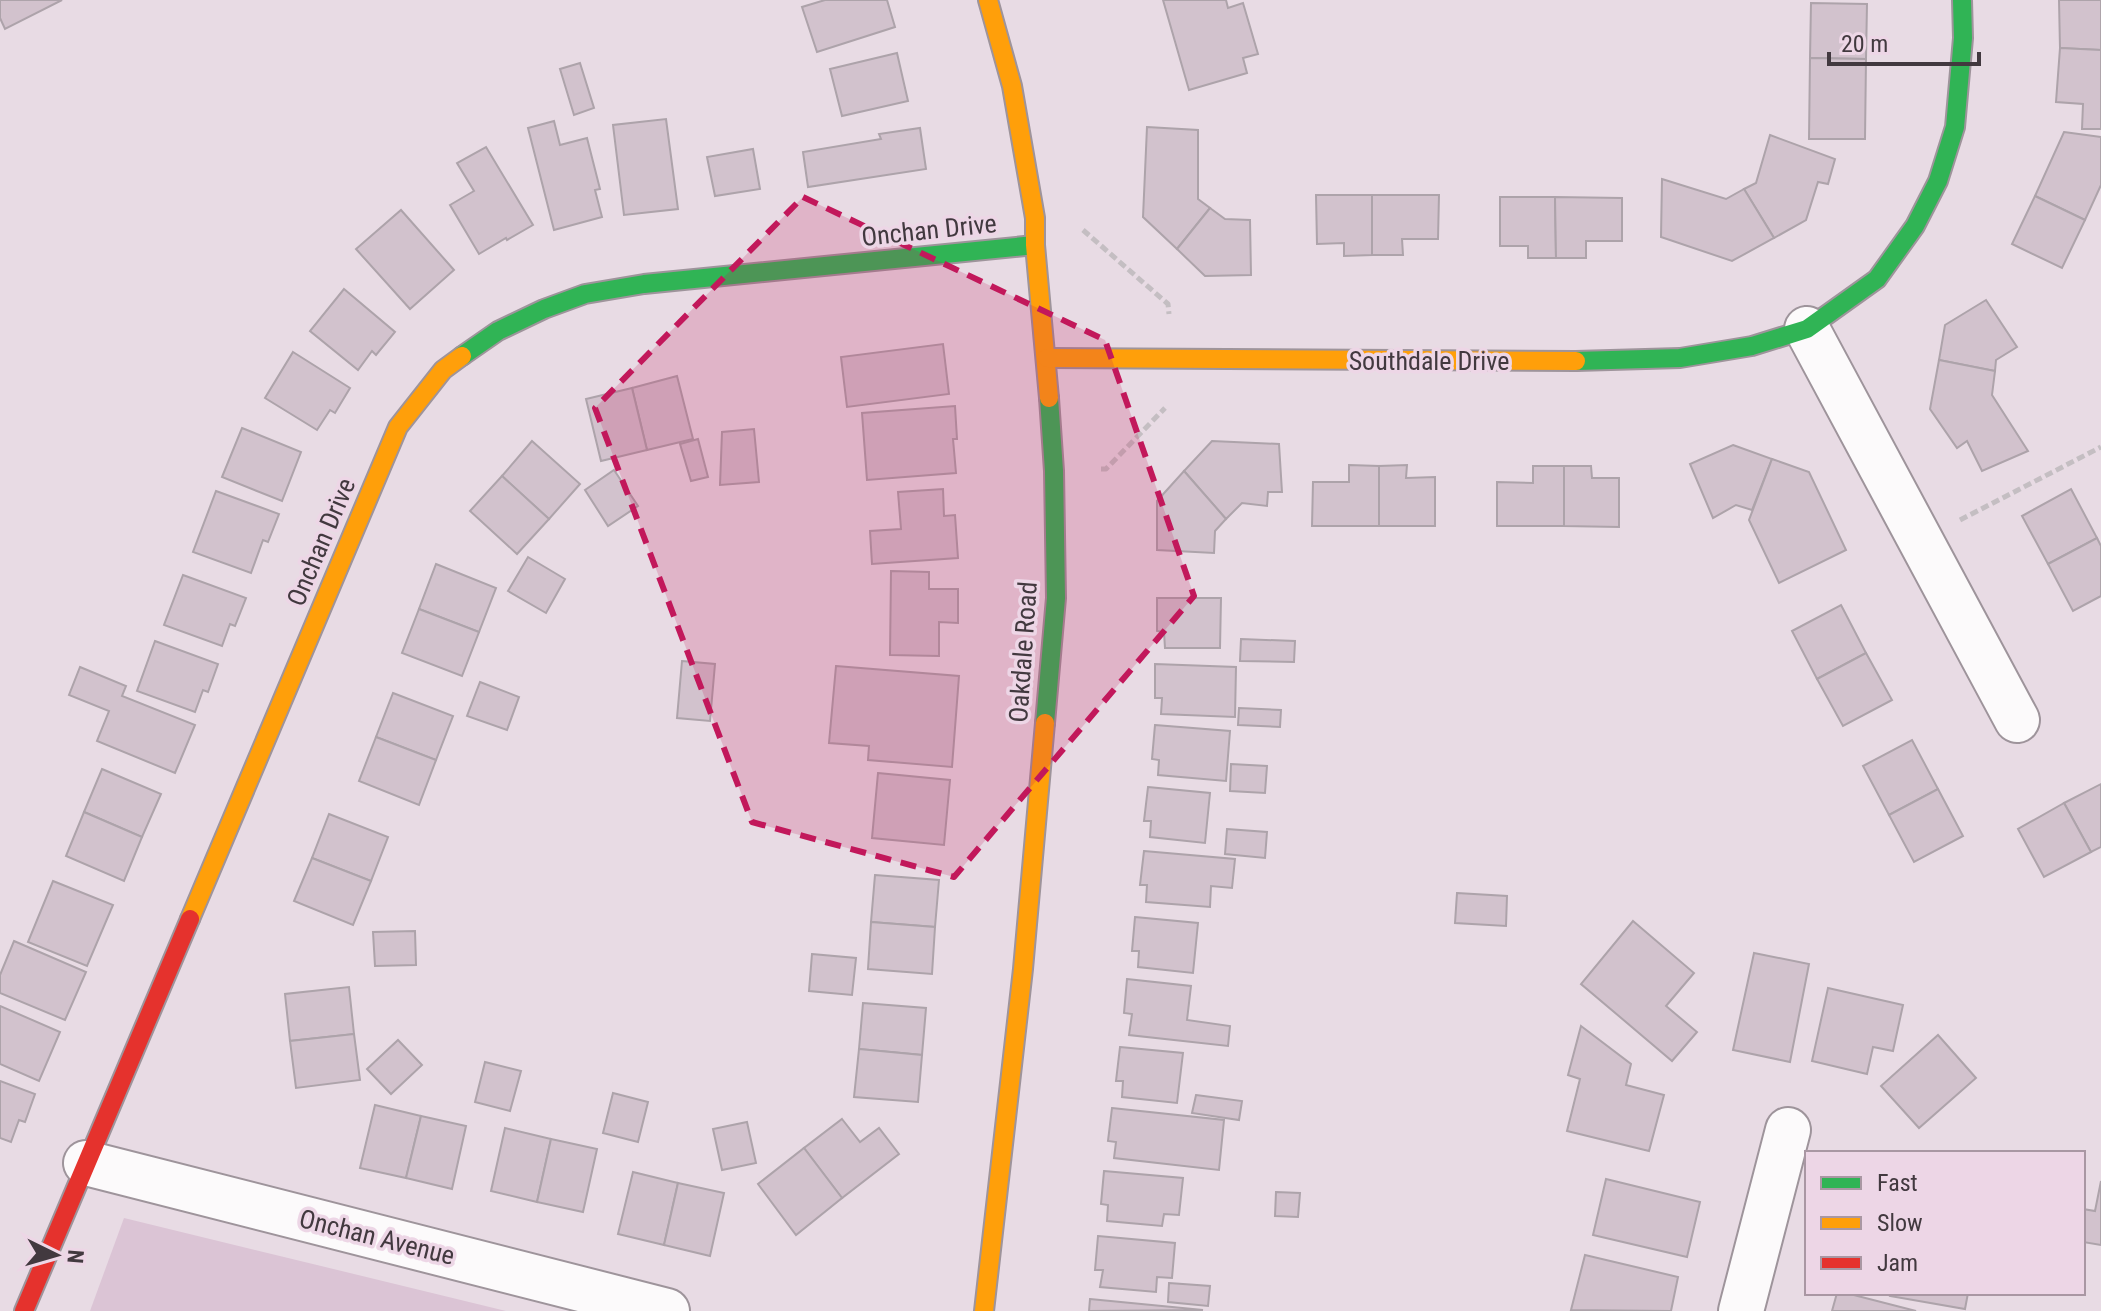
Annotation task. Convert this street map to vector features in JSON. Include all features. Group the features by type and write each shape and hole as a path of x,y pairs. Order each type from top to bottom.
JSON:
{"street":[{"name":"Oakdale Road","path":"984,1311 1023,969 1056,598 1054,471 1035,218 1012,86 988,0"},
{"name":"Southdale Drive","path":"1047,358 1665,359 1752,346 1807,329 1877,279 1915,226 1938,181 1955,127 1963,38 1962,0"},
{"name":"Onchan Drive","path":"24,1311 398,427 443,370 498,331 585,294 644,284 1035,245"},
{"path":"1807,329 2017,720"},
{"path":"1741,1311 1790,1190 1788,1130"},
{"name":"Onchan Avenue","path":"86,1163 667,1311"}],"path":[{"path":"1921,541 2101,447"}],"highlighted area":[{"path":"803,197 1105,340 1194,596 954,877 752,822 595,408"}],"shaded area":[{"path":"124,1218 506,1311 90,1311"}],"building":[{"path":"0,0 62,0 5,29 0,18"},
{"path":"825,0 887,0 895,27 817,52 802,7"},
{"path":"1163,0 1226,0 1228,8 1243,3 1258,54 1243,58 1247,73 1189,90"},
{"path":"2059,0 2101,0 2101,50 2060,48"},
{"path":"1811,3 1867,4 1866,59 1810,58"},
{"path":"2060,48 2101,50 2101,129 2082,129 2083,104 2056,102"},
{"path":"897,53 908,101 842,116 830,69"},
{"path":"1810,58 1866,59 1865,139 1809,139"},
{"path":"580,63 594,108 574,115 560,69"},
{"path":"666,119 678,209 624,215 613,125"},
{"path":"554,121 560,145 587,138 600,189 595,190 602,217 554,230 528,128"},
{"path":"1147,127 1198,130 1198,199 1210,208 1177,249 1143,217"},
{"path":"920,128 926,169 808,187 803,152 881,139 879,134"},
{"path":"2064,132 2101,137 2101,185 2085,220 2035,196"},
{"path":"1770,135 1835,159 1828,184 1818,182 1806,220 1774,238 1744,189 1756,183"},
{"path":"486,147 533,225 479,254 450,205 474,191 457,163"},
{"path":"753,149 760,189 715,196 707,157"},
{"path":"1662,179 1726,199 1744,189 1774,238 1732,261 1661,237"},
{"path":"1316,195 1372,195 1372,255 1344,256 1344,243 1317,244"},
{"path":"1372,195 1439,195 1438,239 1402,239 1403,255 1372,255"},
{"path":"2035,196 2085,220 2062,268 2012,244"},
{"path":"1500,197 1555,197 1556,258 1528,258 1528,246 1500,246"},
{"path":"1555,197 1622,198 1622,241 1586,241 1586,258 1556,258"},
{"path":"1210,208 1225,219 1250,220 1251,275 1205,276 1177,249"},
{"path":"401,210 454,270 410,309 356,249"},
{"path":"344,289 395,332 376,355 372,351 358,370 310,331"},
{"path":"1986,300 2017,347 1996,360 1995,371 1939,360 1945,325"},
{"path":"943,344 949,394 847,407 841,357"},
{"path":"293,352 350,388 335,413 330,410 317,430 265,398"},
{"path":"1939,360 1995,371 1992,395 2028,451 1982,471 1967,441 1957,448 1930,409"},
{"path":"677,376 693,439 647,450 632,388"},
{"path":"632,388 647,450 601,461 586,399"},
{"path":"955,406 957,439 953,439 956,473 867,480 862,413"},
{"path":"242,428 301,452 282,501 222,477"},
{"path":"754,429 759,482 720,485 722,432"},
{"path":"698,439 708,477 691,481 680,444"},
{"path":"532,441 580,484 549,519 502,476"},
{"path":"1212,441 1279,444 1282,492 1268,492 1267,506 1242,503 1226,519 1184,471"},
{"path":"1733,445 1772,459 1752,510 1736,505 1713,518 1690,464"},
{"path":"1772,459 1809,472 1846,550 1779,583 1749,520"},
{"path":"1349,465 1379,466 1379,526 1312,526 1313,482 1349,482"},
{"path":"1407,465 1406,478 1435,477 1435,526 1379,526 1379,466"},
{"path":"1533,466 1564,466 1564,526 1497,526 1497,482 1533,483"},
{"path":"1564,466 1591,466 1592,478 1619,478 1619,527 1564,526"},
{"path":"614,470 638,506 608,526 585,490"},
{"path":"1184,471 1226,519 1215,531 1214,553 1157,550 1157,501"},
{"path":"502,476 549,519 517,554 470,511"},
{"path":"943,489 944,516 955,515 958,558 872,564 870,531 901,529 898,492"},
{"path":"2071,489 2097,538 2048,564 2022,516"},
{"path":"216,491 279,514 268,542 263,540 251,573 193,552"},
{"path":"2097,538 2101,546 2101,596 2073,611 2048,564"},
{"path":"528,557 565,579 546,613 508,591"},
{"path":"436,564 496,588 479,632 419,609"},
{"path":"891,571 929,572 929,589 958,589 958,623 939,622 939,656 890,655"},
{"path":"183,575 246,598 235,626 230,624 222,646 164,625"},
{"path":"1157,598 1221,598 1220,648 1165,648 1164,632 1157,631"},
{"path":"1841,605 1866,653 1817,679 1792,631"},
{"path":"419,609 479,632 462,676 402,653"},
{"path":"1241,639 1295,641 1294,662 1240,661"},
{"path":"155,641 218,664 208,692 203,690 195,712 137,691"},
{"path":"1866,653 1892,700 1843,726 1817,679"},
{"path":"682,661 715,664 710,721 677,718"},
{"path":"1155,664 1236,667 1235,717 1161,714 1162,698 1155,698"},
{"path":"836,666 959,676 952,767 868,760 869,746 829,743"},
{"path":"80,667 126,686 122,696 195,725 175,773 97,741 109,711 69,695"},
{"path":"480,682 519,697 507,730 467,716"},
{"path":"393,693 453,716 436,760 376,737"},
{"path":"1239,708 1281,710 1280,727 1238,725"},
{"path":"1155,725 1230,731 1226,781 1158,775 1159,760 1152,759"},
{"path":"376,737 436,760 419,805 359,781"},
{"path":"1912,740 1938,789 1889,815 1863,766"},
{"path":"1231,764 1267,766 1265,793 1230,791"},
{"path":"102,769 161,794 142,837 84,812"},
{"path":"878,773 950,780 944,845 872,838"},
{"path":"2101,784 2101,847 2091,852 2064,803"},
{"path":"1148,787 1210,793 1205,843 1150,837 1151,821 1144,821"},
{"path":"1938,789 1963,836 1914,862 1889,815"},
{"path":"2064,803 2091,852 2044,877 2018,829"},
{"path":"84,812 142,837 124,881 66,856"},
{"path":"329,814 388,837 371,881 312,858"},
{"path":"1227,829 1267,832 1265,858 1225,854"},
{"path":"1144,851 1235,859 1232,888 1211,886 1210,907 1146,902 1147,885 1140,885"},
{"path":"312,858 371,881 353,925 294,901"},
{"path":"875,875 939,880 935,927 871,922"},
{"path":"53,881 113,905 87,966 28,942"},
{"path":"1457,893 1507,896 1506,926 1455,923"},
{"path":"1135,917 1198,923 1193,973 1138,967 1139,951 1132,951"},
{"path":"1633,921 1694,973 1666,1006 1697,1032 1672,1061 1581,984"},
{"path":"871,922 935,927 932,974 868,969"},
{"path":"415,931 416,965 375,966 373,932"},
{"path":"14,941 86,972 65,1020 0,993 0,975"},
{"path":"1754,953 1809,964 1790,1062 1733,1050"},
{"path":"812,954 856,958 852,995 809,991"},
{"path":"1127,979 1191,986 1187,1020 1230,1026 1228,1046 1129,1035 1132,1014 1124,1013"},
{"path":"349,987 354,1034 290,1041 285,994"},
{"path":"1828,988 1903,1005 1893,1051 1873,1047 1867,1074 1812,1061"},
{"path":"863,1003 926,1008 922,1055 859,1049"},
{"path":"0,1006 60,1032 39,1081 0,1064"},
{"path":"1581,1026 1631,1064 1626,1085 1664,1095 1649,1151 1567,1131 1580,1079 1568,1075"},
{"path":"354,1034 360,1080 296,1088 290,1041"},
{"path":"1938,1035 1976,1078 1919,1128 1881,1086"},
{"path":"398,1040 422,1065 391,1094 367,1069"},
{"path":"1120,1047 1183,1053 1177,1103 1122,1097 1123,1081 1116,1081"},
{"path":"859,1049 922,1055 918,1102 854,1097"},
{"path":"485,1062 521,1071 510,1111 475,1102"},
{"path":"0,1081 35,1094 25,1122 19,1120 11,1142 0,1138"},
{"path":"613,1093 648,1102 638,1142 603,1133"},
{"path":"1196,1095 1242,1101 1239,1120 1192,1113"},
{"path":"375,1105 421,1116 406,1178 360,1168"},
{"path":"1112,1108 1224,1120 1219,1170 1114,1158 1116,1142 1108,1141"},
{"path":"421,1116 466,1126 452,1189 406,1178"},
{"path":"842,1119 860,1142 879,1128 899,1154 842,1198 804,1148"},
{"path":"747,1122 756,1163 722,1170 713,1129"},
{"path":"505,1128 551,1139 537,1202 491,1191"},
{"path":"551,1139 597,1149 583,1212 537,1202"},
{"path":"804,1148 842,1198 796,1235 758,1184"},
{"path":"1104,1171 1183,1178 1179,1215 1164,1214 1162,1226 1107,1221 1108,1205 1101,1204"},
{"path":"633,1172 678,1183 664,1245 618,1234"},
{"path":"1606,1179 1700,1202 1687,1257 1593,1235"},
{"path":"2101,1181 2101,1245 2085,1242 2085,1209 2095,1211"},
{"path":"678,1183 724,1193 710,1256 664,1245"},
{"path":"1276,1192 1300,1193 1298,1217 1275,1216"},
{"path":"1098,1236 1175,1243 1172,1278 1157,1277 1156,1292 1100,1287 1103,1270 1095,1270"},
{"path":"1585,1255 1678,1277 1671,1311 1571,1310"},
{"path":"1169,1283 1210,1286 1208,1306 1168,1302"},
{"path":"1836,1295 1854,1295 1916,1311 1832,1311"},
{"path":"1890,1295 1968,1295 1965,1309"},
{"path":"1090,1299 1203,1310 1089,1311"}],"traffic: fast":[{"path":"1576,361 1680,358 1752,346 1807,329 1877,279 1915,226 1938,181 1955,127 1963,38 1962,0"},
{"path":"462,356 498,331 585,294 644,284 1035,245"},
{"path":"1045,723 1056,598 1054,471 1049,398"}],"traffic: slow":[{"path":"988,0 1012,86 1035,218 1049,398"},
{"path":"190,919 398,427 443,370 462,356"},
{"path":"1047,358 1576,361"},
{"path":"984,1311 1023,969 1045,723"}],"traffic: jam":[{"path":"24,1311 190,919"}]}
